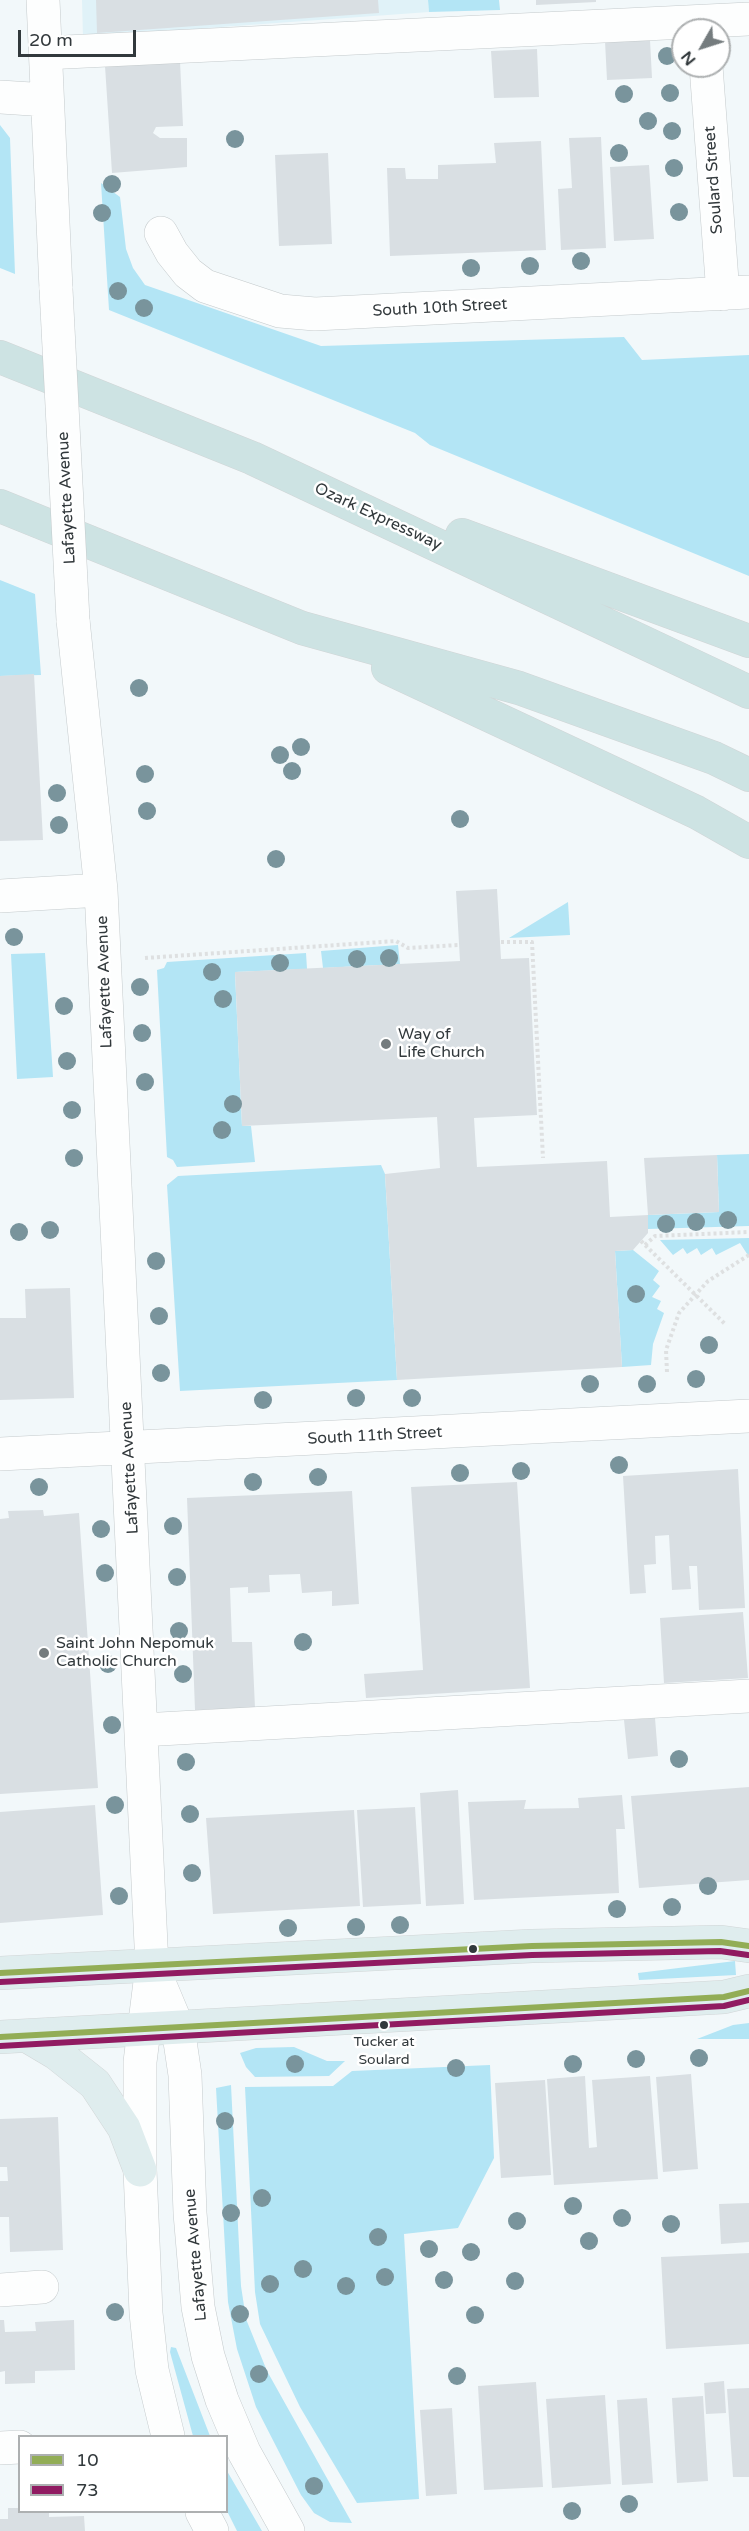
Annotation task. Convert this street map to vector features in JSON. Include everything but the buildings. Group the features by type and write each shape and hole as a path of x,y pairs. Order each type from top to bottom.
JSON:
{"highway":[{"name":"Ozark Expressway","path":"0,357 252,458 749,692"},
{"path":"252,458 749,641"},
{"path":"0,506 302,628 696,812 749,842"},
{"path":"302,628 519,688 714,758 749,775"}],"main road":[{"path":"0,1973 532,1947 721,1942 749,1946"},
{"path":"14,2037 724,1997 749,1991"},
{"path":"14,2037 56,2053 95,2084 124,2128 140,2170"}],"street":[{"name":"Lafayette Avenue","path":"43,0 73,620 101,891 142,1730 152,1966 142,2031 140,2170 146,2313 152,2370 168,2435"},
{"path":"45,53 702,17 749,19"},
{"name":"Soulard Street","path":"708,78 736,293"},
{"path":"0,97 47,100"},
{"name":"South 10th Street","path":"161,233 172,253 188,273 205,286 243,301 303,313 736,293"},
{"path":"0,896 101,891"},
{"name":"South 11th Street","path":"0,1454 749,1416"},
{"path":"142,1730 749,1696"},
{"name":"Lafayette Avenue","path":"152,1966 178,2028 184,2068 190,2213 198,2307 208,2356 222,2400 244,2452 288,2531"},
{"path":"0,2290 42,2287"},
{"path":"0,2448 18,2447"},
{"path":"203,2513 212,2531"}],"path":[{"path":"145,958 396,941 408,948 459,945"},
{"path":"501,942 532,942 543,1158"},
{"path":"645,1245 655,1236 749,1232"},
{"path":"641,1241 726,1325"},
{"path":"667,1372 666,1350 670,1331 678,1313 695,1294 723,1270 749,1255"}],"shaded area":[{"path":"82,0 428,0 429,12 83,37"},
{"path":"428,0 499,0 500,10 429,12"},
{"path":"0,125 10,138 15,274 0,268"},
{"path":"101,183 120,197 126,249 133,268 145,285 321,346 624,337 642,360 749,355 749,576 430,445 415,433 109,310"},
{"path":"0,580 35,594 41,675 0,676"},
{"path":"568,902 570,935 509,938"},
{"path":"398,945 400,964 323,968 321,951"},
{"path":"45,953 53,1077 17,1079 11,954"},
{"path":"306,953 307,969 235,972 242,1126 251,1126 255,1162 177,1167 173,1160 167,1157 157,970 164,968 167,962"},
{"path":"749,1154 749,1226 648,1229 648,1215 719,1212 717,1155"},
{"path":"381,1165 385,1174 397,1380 180,1391 167,1185 178,1176"},
{"path":"749,1238 749,1257 740,1243 716,1255 712,1248 701,1255 697,1248 687,1254 683,1248 673,1255 660,1240"},
{"path":"633,1250 659,1271 653,1280 660,1286 652,1297 661,1301 657,1309 664,1313 653,1344 651,1365 622,1367 615,1251"},
{"path":"735,1961 736,1975 639,1980 638,1973"},
{"path":"749,2023 749,2039 697,2039 733,2025"},
{"path":"294,2047 327,2061 345,2061 329,2076 255,2077 246,2067 240,2053 256,2048"},
{"path":"490,2065 494,2158 458,2228 404,2234 419,2499 357,2503 300,2407 260,2324 255,2292 245,2087 333,2086 352,2071"},
{"path":"231,2085 241,2286 246,2319 267,2371 352,2523 330,2522 314,2513 301,2495 256,2407 237,2349 228,2302 216,2088"},
{"path":"171,2347 176,2348 210,2435 193,2435 170,2352"},
{"path":"228,2473 262,2531 237,2531 228,2513"}],"transit line":[{"name":"10","path":"0,1973 532,1946 721,1942 749,1946"},
{"name":"73","path":"0,1982 532,1955 720,1951 748,1955"},
{"name":"10","path":"0,2037 724,1997 749,1991"},
{"name":"73","path":"0,2046 724,2006 749,2000"}],"place":[{"name":"Way of Life Church","path":"386,1044"},
{"name":"Saint John Nepomuk Catholic Church","path":"44,1653"},
{"name":"Tucker at Soulard","path":"384,2025"}]}
